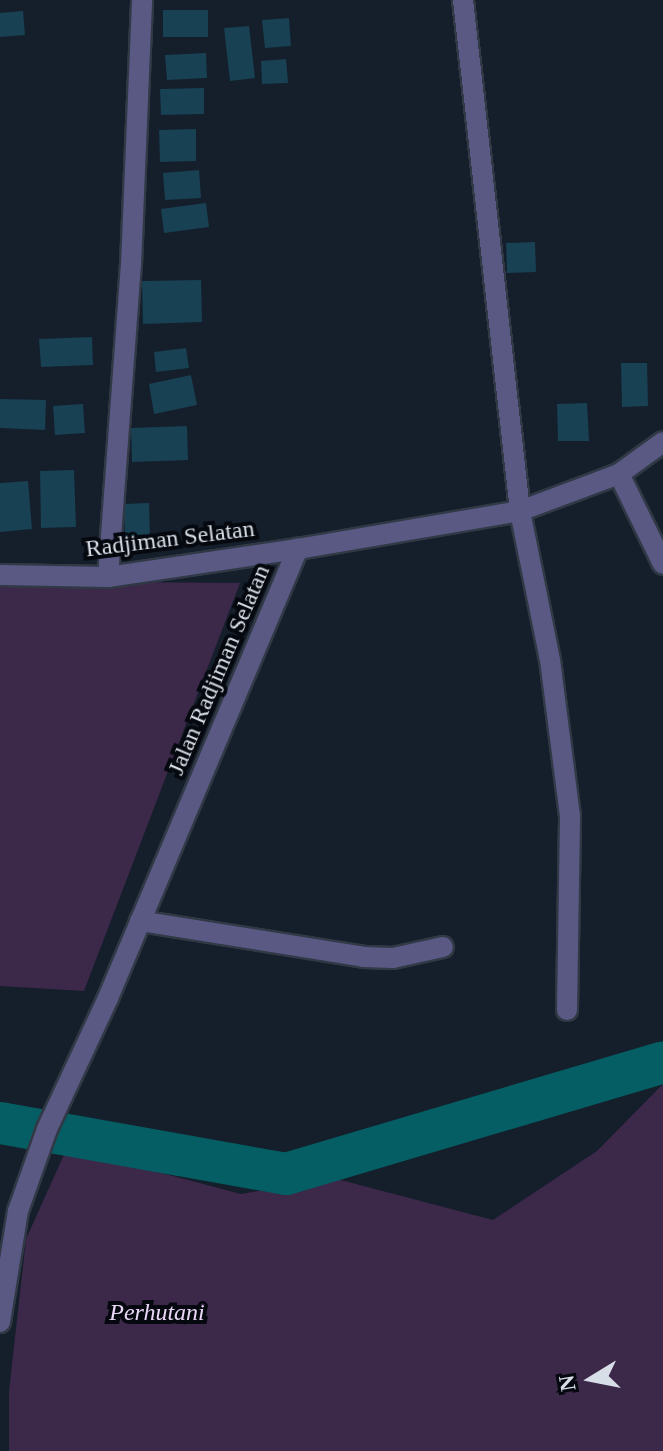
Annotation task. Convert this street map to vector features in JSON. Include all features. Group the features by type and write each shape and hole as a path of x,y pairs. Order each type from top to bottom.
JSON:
{"street":[{"path":"108,577 131,265 142,0"},
{"path":"463,0 520,511 550,660 570,816 567,1010"},
{"name":"Jalan Radjiman Selatan","path":"0,1322 18,1211 47,1129 108,998 298,549 520,511 619,474 663,442"},
{"path":"619,474 663,564"},
{"name":"Radjiman Selatan","path":"0,575 108,577 298,549"},
{"path":"140,921 364,957 393,958 443,947"}],"green space":[{"path":"0,581 240,583 84,991 0,986"},
{"name":"Perhutani","path":"663,1084 663,1451 9,1451 9,1391 26,1239 67,1148 241,1194 333,1178 493,1220 597,1151"}],"building":[{"path":"163,10 208,10 208,37 163,37"},
{"path":"23,11 25,35 0,37 0,13"},
{"path":"289,18 291,46 265,48 262,20"},
{"path":"249,26 255,78 230,81 224,28"},
{"path":"206,53 207,78 167,80 165,55"},
{"path":"286,59 288,83 262,84 261,61"},
{"path":"204,88 204,114 161,115 160,89"},
{"path":"196,129 196,161 160,162 159,130"},
{"path":"199,170 201,198 165,200 163,173"},
{"path":"206,203 209,227 164,233 161,209"},
{"path":"535,242 536,272 507,273 506,243"},
{"path":"201,280 202,322 143,324 142,281"},
{"path":"92,337 93,365 41,367 39,339"},
{"path":"186,348 189,368 156,372 154,352"},
{"path":"621,363 647,363 648,406 622,407"},
{"path":"191,375 197,405 154,414 149,384"},
{"path":"0,399 46,400 45,430 0,428"},
{"path":"587,403 589,441 558,441 557,404"},
{"path":"83,404 85,433 55,435 53,406"},
{"path":"187,426 188,460 132,462 131,428"},
{"path":"74,470 76,527 41,528 40,471"},
{"path":"28,481 32,529 0,532 0,483"},
{"path":"149,503 150,539 125,540 124,504"}],"waterway":[{"path":"0,1123 286,1174 663,1062"}]}
